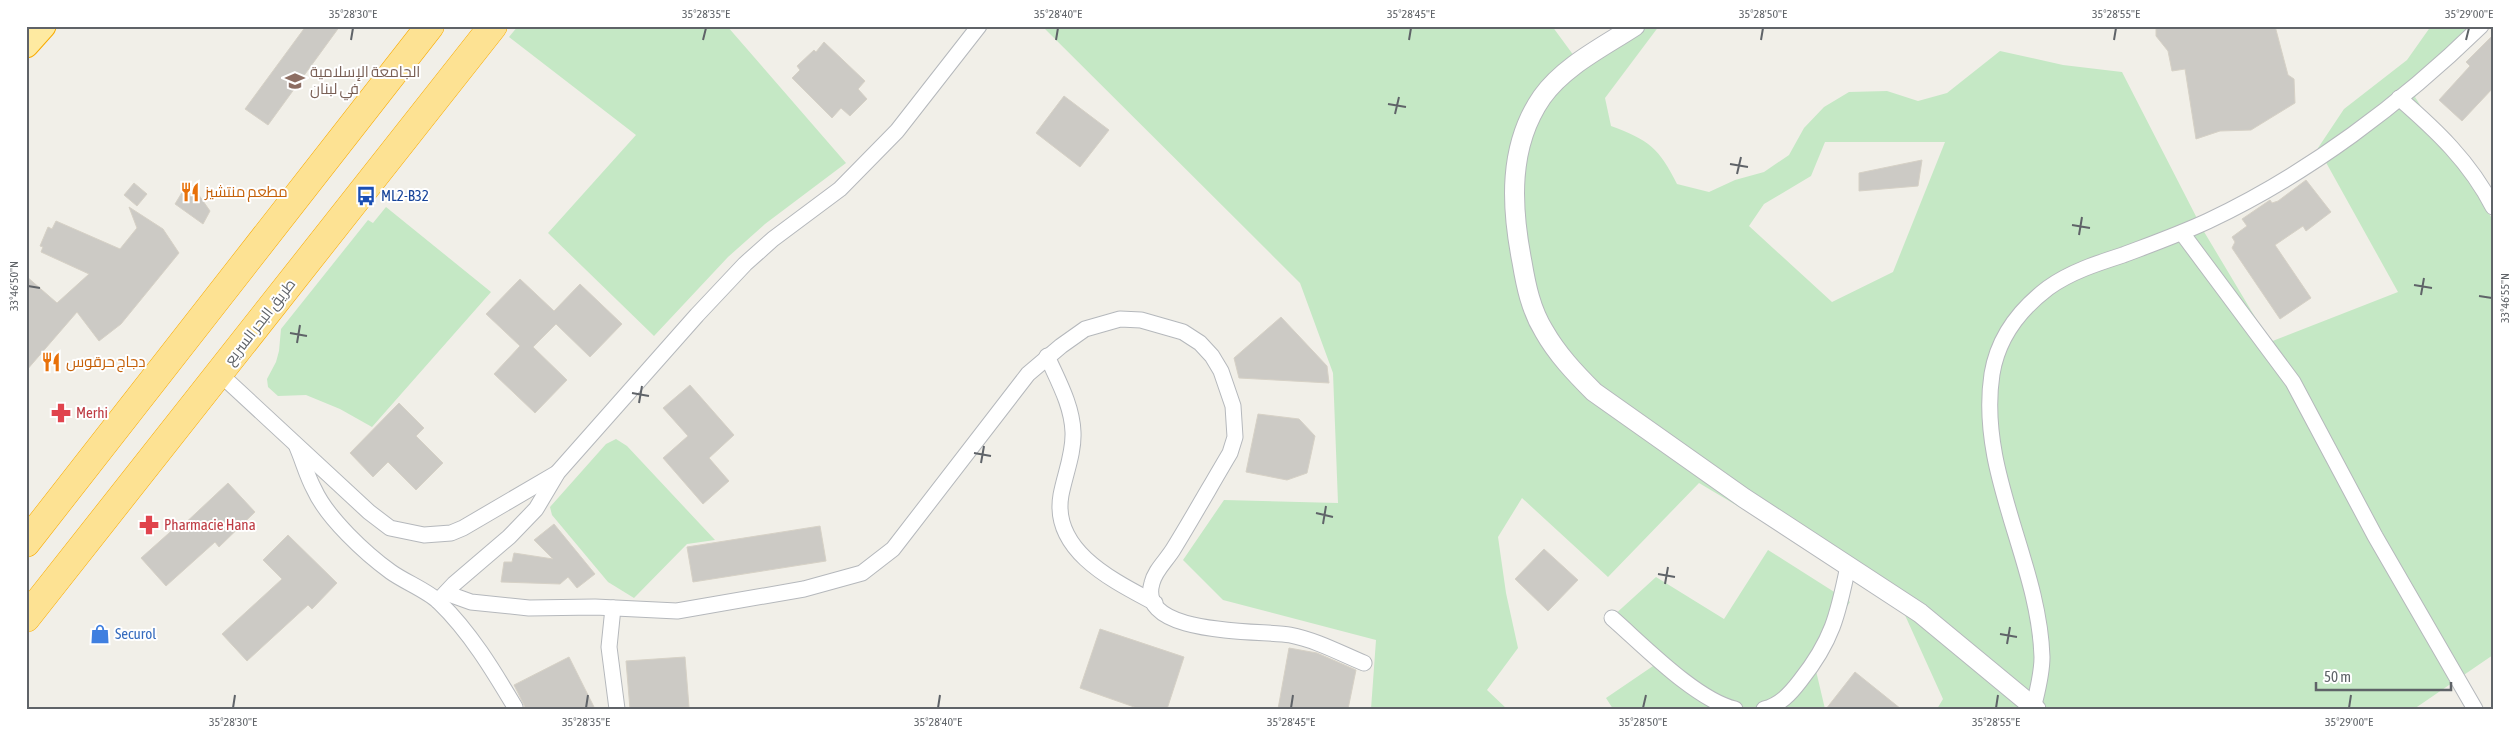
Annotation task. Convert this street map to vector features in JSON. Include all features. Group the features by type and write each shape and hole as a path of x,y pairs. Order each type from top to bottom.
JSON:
{"highway":[{"path":"26,45 43,26"},
{"path":"26,543 430,26"},
{"name":"طريق البحر السريع","path":"26,618 493,26"}],"street":[{"path":"442,597 530,516 558,472 697,315 745,264 773,239 840,189 897,131 979,26"},
{"path":"1634,26 1557,79 1537,104 1525,128 1514,176 1514,201 1525,280 1534,311 1556,349 1594,392 1729,487 1920,613 2034,708 2041,669 2038,624 1992,440 1992,374 2000,346 2014,320 2052,286 2091,266 2182,233 2255,197 2289,176 2399,98 2481,26"},
{"path":"2399,98 2438,132 2456,152 2473,172 2493,207"},
{"path":"2182,233 2293,382 2375,536 2475,709"},
{"path":"295,443 314,490 348,533 385,568 405,583 442,597 492,605 529,608 613,608 678,611 804,589 862,573 893,549 1028,374 1047,356 1085,329 1120,319 1141,320 1183,332 1200,343 1221,371 1233,406 1235,437 1232,446 1174,549 1154,577 1151,589 1155,602"},
{"path":"1047,356 1070,410 1072,420 1072,449 1060,511 1066,532 1096,569 1155,602 1171,617 1204,629 1291,635 1313,641 1364,663"},
{"path":"220,374 380,521 398,531 416,535 451,532 463,528 558,472"},
{"path":"1764,709 1772,707 1787,697 1825,646 1836,622 1848,566"},
{"path":"442,597 480,650 515,708"},
{"path":"613,608 610,647 617,709"},
{"path":"1612,618 1694,688 1712,700 1735,709"}],"green space":[{"path":"518,26 727,26 846,163 765,224 728,257 654,336 548,233 636,135 509,37"},
{"path":"1042,26 1552,26 1577,60 1615,26 1659,26 1605,98 1611,126 1635,136 1652,147 1671,172 1677,184 1709,192 1735,180 1764,172 1789,155 1804,128 1824,107 1849,92 1887,91 1918,101 1947,93 2000,51 2063,65 2122,72 2203,230 2270,342 2398,292 2318,148 2344,109 2407,60 2431,26 2478,26 2415,97 2493,220 2493,655 2414,709 1937,709 1943,699 1899,602 1699,483 1608,577 1522,498 1498,537 1506,593 1518,648 1487,690 1507,709 1371,709 1376,640 1223,600 1183,560 1224,500 1338,503 1333,373 1300,283","holes":["1825,142 1945,142 1893,272 1832,302 1749,226 1764,204 1811,176"]},
{"path":"386,207 491,292 372,427 340,409 306,395 278,396 268,387 267,379 276,362 281,329 368,220 373,223"},
{"path":"616,439 627,446 715,540 687,544 634,598 608,582 552,515 550,507 606,444"},
{"path":"1768,550 1850,602 1813,658 1825,709 1613,709 1606,698 1656,664 1612,617 1656,577 1724,619"}],"building":[{"path":"306,26 340,26 268,125 245,109"},
{"path":"2156,26 2275,26 2288,75 2294,79 2295,103 2251,130 2220,131 2196,139 2185,69 2172,71 2168,51 2156,36"},
{"path":"2493,35 2493,88 2462,121 2439,100 2470,66 2466,62"},
{"path":"824,42 865,81 858,89 867,99 850,116 841,108 832,118 792,78 800,70 797,66 814,50 816,52"},
{"path":"1064,96 1109,130 1080,167 1036,133"},
{"path":"1922,160 1918,186 1859,191 1859,173"},
{"path":"2306,180 2331,212 2306,231 2303,226 2275,245 2311,298 2280,319 2232,248 2235,242 2232,237 2247,226 2242,219 2270,200 2272,203 2278,201"},
{"name":"مطعم منتشيز","path":"189,181 210,211 203,224 175,204"},
{"path":"134,183 147,194 137,206 124,195"},
{"path":"129,207 163,229 179,253 121,324 99,341 77,312 26,371 26,276 57,303 89,274 41,252 43,247 40,246 48,227 52,229 56,221 120,249 137,228"},
{"path":"520,279 554,311 580,284 622,324 590,357 556,324 533,347 567,380 535,413 494,374 520,346 486,314"},
{"path":"1281,317 1327,366 1329,383 1239,378 1234,358"},
{"path":"690,385 734,435 709,458 729,481 703,504 663,458 688,436 663,408"},
{"path":"399,403 424,428 416,436 443,463 416,490 388,462 373,477 350,453"},
{"path":"1258,414 1299,419 1315,436 1307,473 1287,480 1246,472"},
{"path":"228,483 255,512 219,547 215,542 166,586 141,558 178,525 180,528"},
{"path":"554,524 595,574 577,588 568,577 560,584 501,582 504,562 512,562 514,553 553,559 534,540"},
{"path":"820,526 826,561 693,582 687,547"},
{"path":"288,535 337,583 312,609 308,605 247,661 222,634 282,579 263,560"},
{"path":"1544,549 1578,580 1548,611 1515,579"},
{"path":"1100,629 1184,657 1167,709 1140,709 1080,688"},
{"path":"1289,648 1317,653 1356,670 1348,709 1278,709"},
{"path":"569,657 595,709 526,709 514,685"},
{"path":"685,657 689,707 630,709 626,661"},
{"path":"1855,672 1901,709 1826,709"}],"place":[{"name":"الجامعة الإسلامية في لبنان","path":"295,81"},
{"name":"مطعم منتشيز","path":"190,192"},
{"name":"ML2-B32","path":"366,196"},
{"name":"دجاج حرقوس","path":"51,362"},
{"name":"Merhi","path":"61,413"},
{"name":"Pharmacie Hana","path":"149,525"},
{"name":"Securol","path":"100,634"}]}
